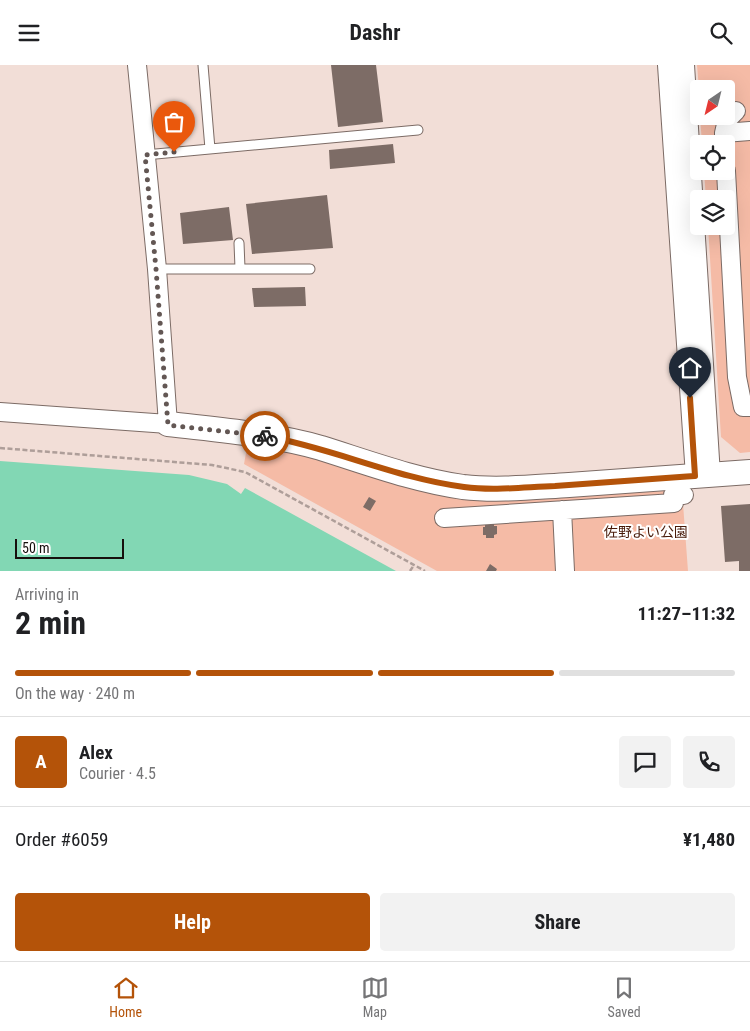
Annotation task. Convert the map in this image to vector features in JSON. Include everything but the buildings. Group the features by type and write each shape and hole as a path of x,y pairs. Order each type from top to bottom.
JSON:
{"street":[{"path":"137,65 168,425"},
{"path":"668,65 697,482"},
{"path":"685,65 697,482"},
{"path":"725,135 727,120 736,111"},
{"path":"735,136 750,131"},
{"path":"726,180 737,377 743,407 750,407"},
{"path":"0,412 168,425 248,434 321,448 406,476 470,487 518,488 697,482 750,472"},
{"path":"444,518 674,503 673,495 697,482"},
{"path":"562,510 565,571"}],"lane":[{"path":"203,65 210,149"},
{"path":"145,155 418,130"},
{"path":"239,243 240,268"},
{"path":"156,269 310,269"}],"path":[{"path":"0,448 212,465 245,472 424,571"},
{"path":"410,571 414,565"}],"green space":[{"path":"697,65 750,65 750,452 740,453 721,437 709,235 735,235 735,190 705,190 705,180 735,180 735,135 701,135 701,125 735,125 735,80 698,80"},
{"name":"佐野よい公園","path":"248,442 506,500 682,490 688,571 437,571 244,464"}],"shaded area":[{"path":"0,461 189,475 227,484 241,494 245,488 396,571 0,571"}],"way so far":[{"path":"174,152 145,155 168,425 265,436"}],"route":[{"path":"265,436 321,448 406,476 464,487 518,488 695,476 690,398"}]}
